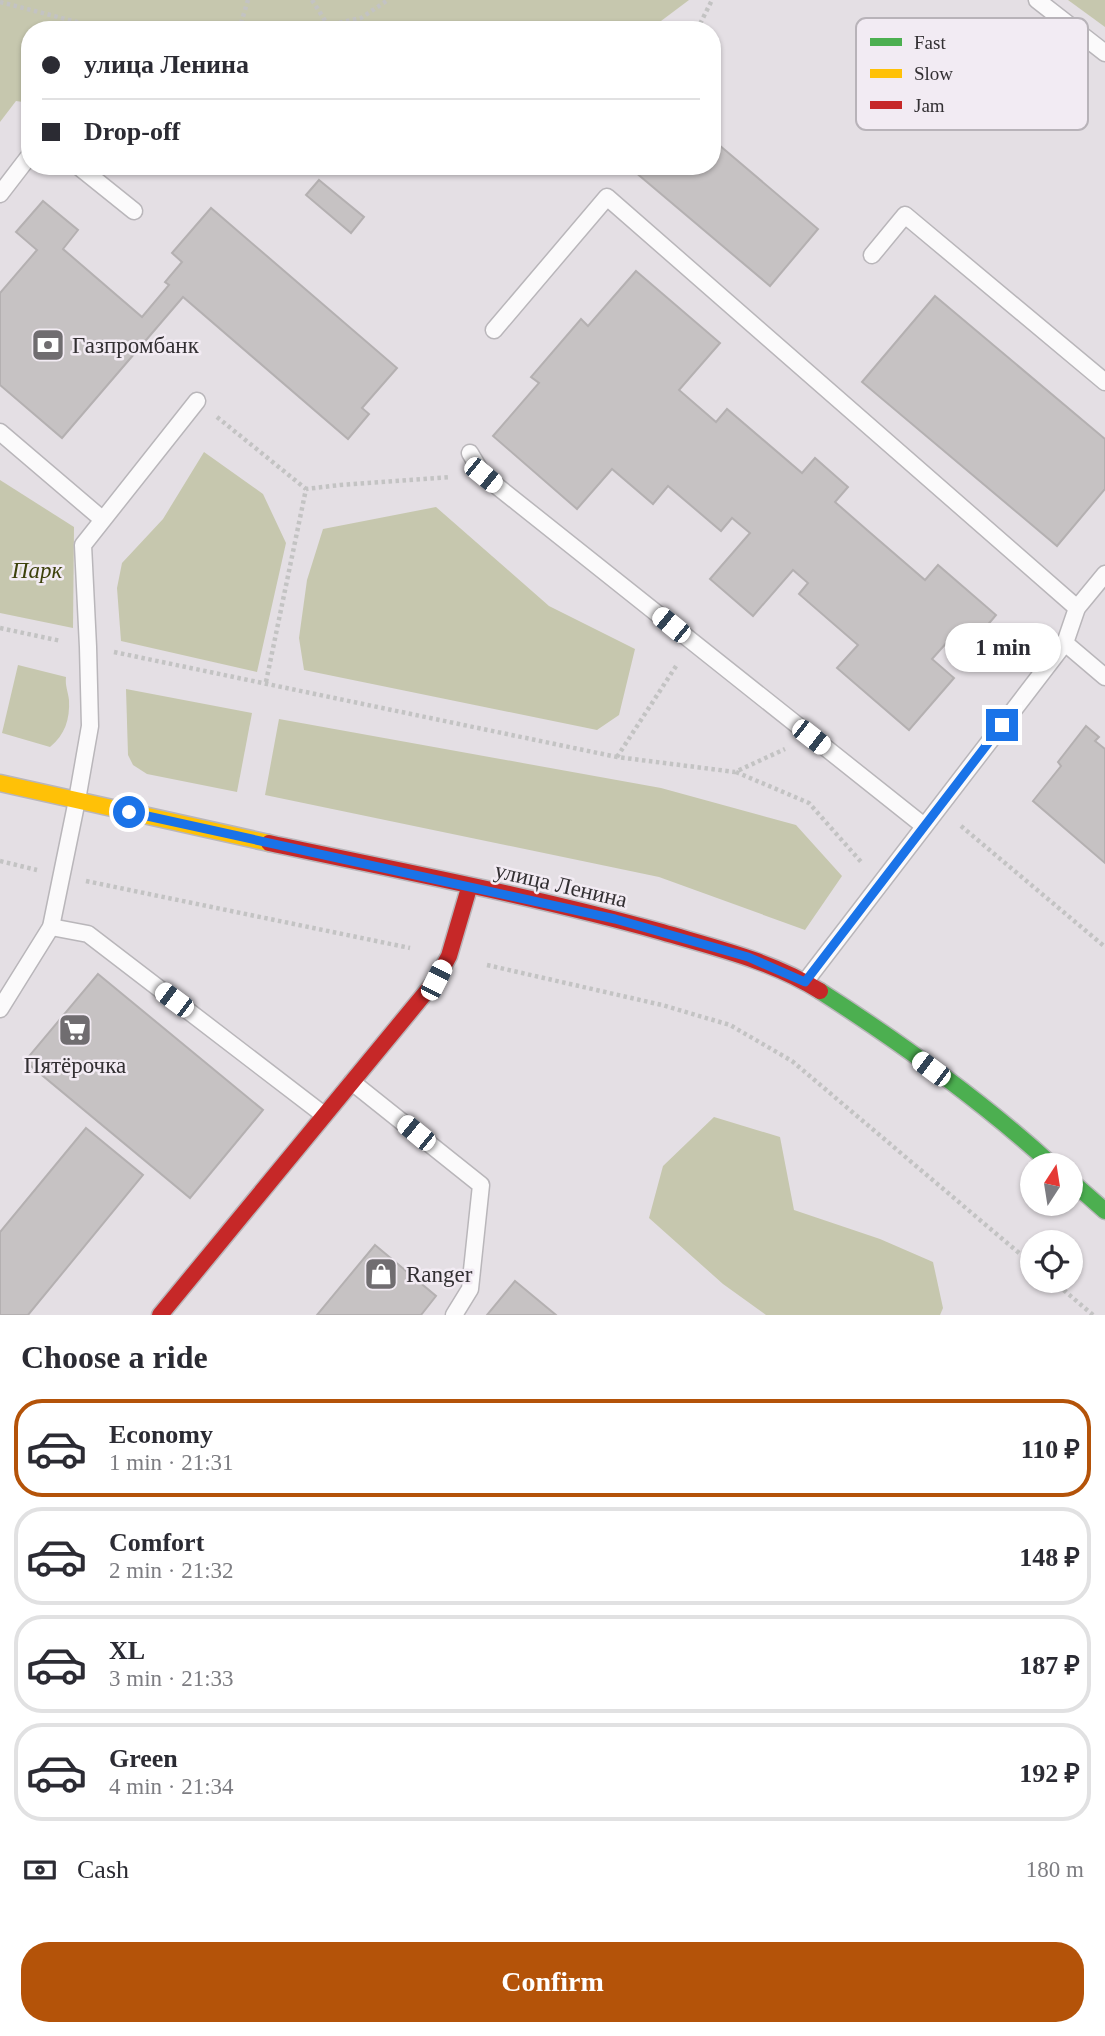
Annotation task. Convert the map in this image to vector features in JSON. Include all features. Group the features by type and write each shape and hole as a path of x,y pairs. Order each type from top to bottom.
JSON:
{"main road":[{"name":"улица Ленина","path":"0,783 615,919 748,957 805,982 868,1022 1016,1132 1039,1153"},
{"path":"160,1315 436,980 449,956 469,888"},
{"path":"1083,1192 1105,1211"}],"lane":[{"path":"1037,0 1060,18"},
{"path":"1088,40 1105,53"},
{"path":"0,194 21,167"},
{"path":"89,175 134,211"},
{"path":"494,330 607,197 1077,608"},
{"path":"872,255 905,215 1105,382"},
{"path":"0,1009 51,927 77,800 90,726 83,545 197,401"},
{"path":"0,432 102,519"},
{"path":"470,453 483,475 924,826"},
{"path":"805,982 1065,643 1077,608 1105,574"},
{"path":"1065,643 1105,677"},
{"path":"51,927 88,934 324,1115"},
{"path":"352,1082 481,1185 470,1289 454,1315"}],"path":[{"path":"242,21 248,0"},
{"path":"312,0 325,21"},
{"path":"350,21 361,18 388,0"},
{"path":"702,21 712,0"},
{"path":"0,2 73,21"},
{"path":"197,401 306,489 483,475"},
{"path":"266,682 306,489"},
{"path":"0,628 617,757 735,772 809,803 880,884"},
{"path":"617,757 692,642"},
{"path":"735,772 811,737"},
{"path":"939,807 1105,947"},
{"path":"0,862 449,956 662,1005 730,1026 792,1061 1020,1254"},
{"path":"1067,1293 1093,1315"}],"green space":[{"path":"0,0 689,0 661,21 21,21 21,102 16,101 0,122"},
{"path":"1068,0 1105,0 1105,27"},
{"path":"204,452 263,494 286,543 257,672 121,641 117,588 122,563 163,519"},
{"name":"Парк","path":"0,480 74,527 73,628 0,613"},
{"path":"436,507 549,606 635,649 619,715 597,730 304,670 299,638 307,580 323,529"},
{"path":"18,665 66,677 69,714 63,732 50,747 2,733"},
{"path":"126,689 252,713 237,792 147,774 133,765 128,755"},
{"path":"279,719 661,788 796,825 842,876 805,930 659,877 265,795"},
{"path":"714,1117 780,1137 794,1210 880,1239 933,1262 943,1308 940,1315 766,1315 723,1284 649,1218 663,1166"}],"building":[{"path":"721,147 818,229 770,286 639,175 721,175"},
{"path":"319,180 364,217 351,233 306,195"},
{"path":"43,201 78,230 63,249 142,317 169,285 165,282 182,262 172,253 211,208 397,368 362,408 369,414 348,439 183,297 62,438 0,385 0,293 37,250 16,232"},
{"path":"636,271 720,343 679,390 716,422 727,409 802,473 815,458 848,487 835,502 867,530 925,580 938,565 996,615 964,653 949,640 932,659 954,678 909,730 837,668 858,645 799,594 808,583 793,570 753,616 710,579 750,533 732,518 721,531 668,486 653,504 612,469 577,509 493,436 539,383 531,377 581,319 588,326"},
{"path":"935,296 1105,439 1105,489 1057,546 862,382"},
{"path":"1086,726 1099,737 1095,741 1105,749 1105,863 1033,801 1061,766 1058,762"},
{"path":"98,974 263,1110 190,1198 25,1061"},
{"path":"86,1128 143,1175 28,1315 0,1315 0,1232"},
{"path":"375,1245 436,1296 421,1315 317,1315"},
{"path":"515,1281 556,1315 487,1315"}],"traffic: fast":[{"path":"820,991 940,1074 1038,1153"},
{"path":"1083,1192 1105,1211"}],"traffic: slow":[{"path":"0,783 269,843"}],"traffic: jam":[{"path":"269,843 516,895 662,932 763,963 820,991"},
{"path":"160,1315 436,980 449,956 469,888"}],"place":[{"name":"Газпромбанк","path":"48,345"},
{"name":"Пятёрочка","path":"75,1030"},
{"name":"Ranger","path":"381,1274"}],"route":[{"path":"129,812 615,919 748,957 805,982 1002,725"}]}
